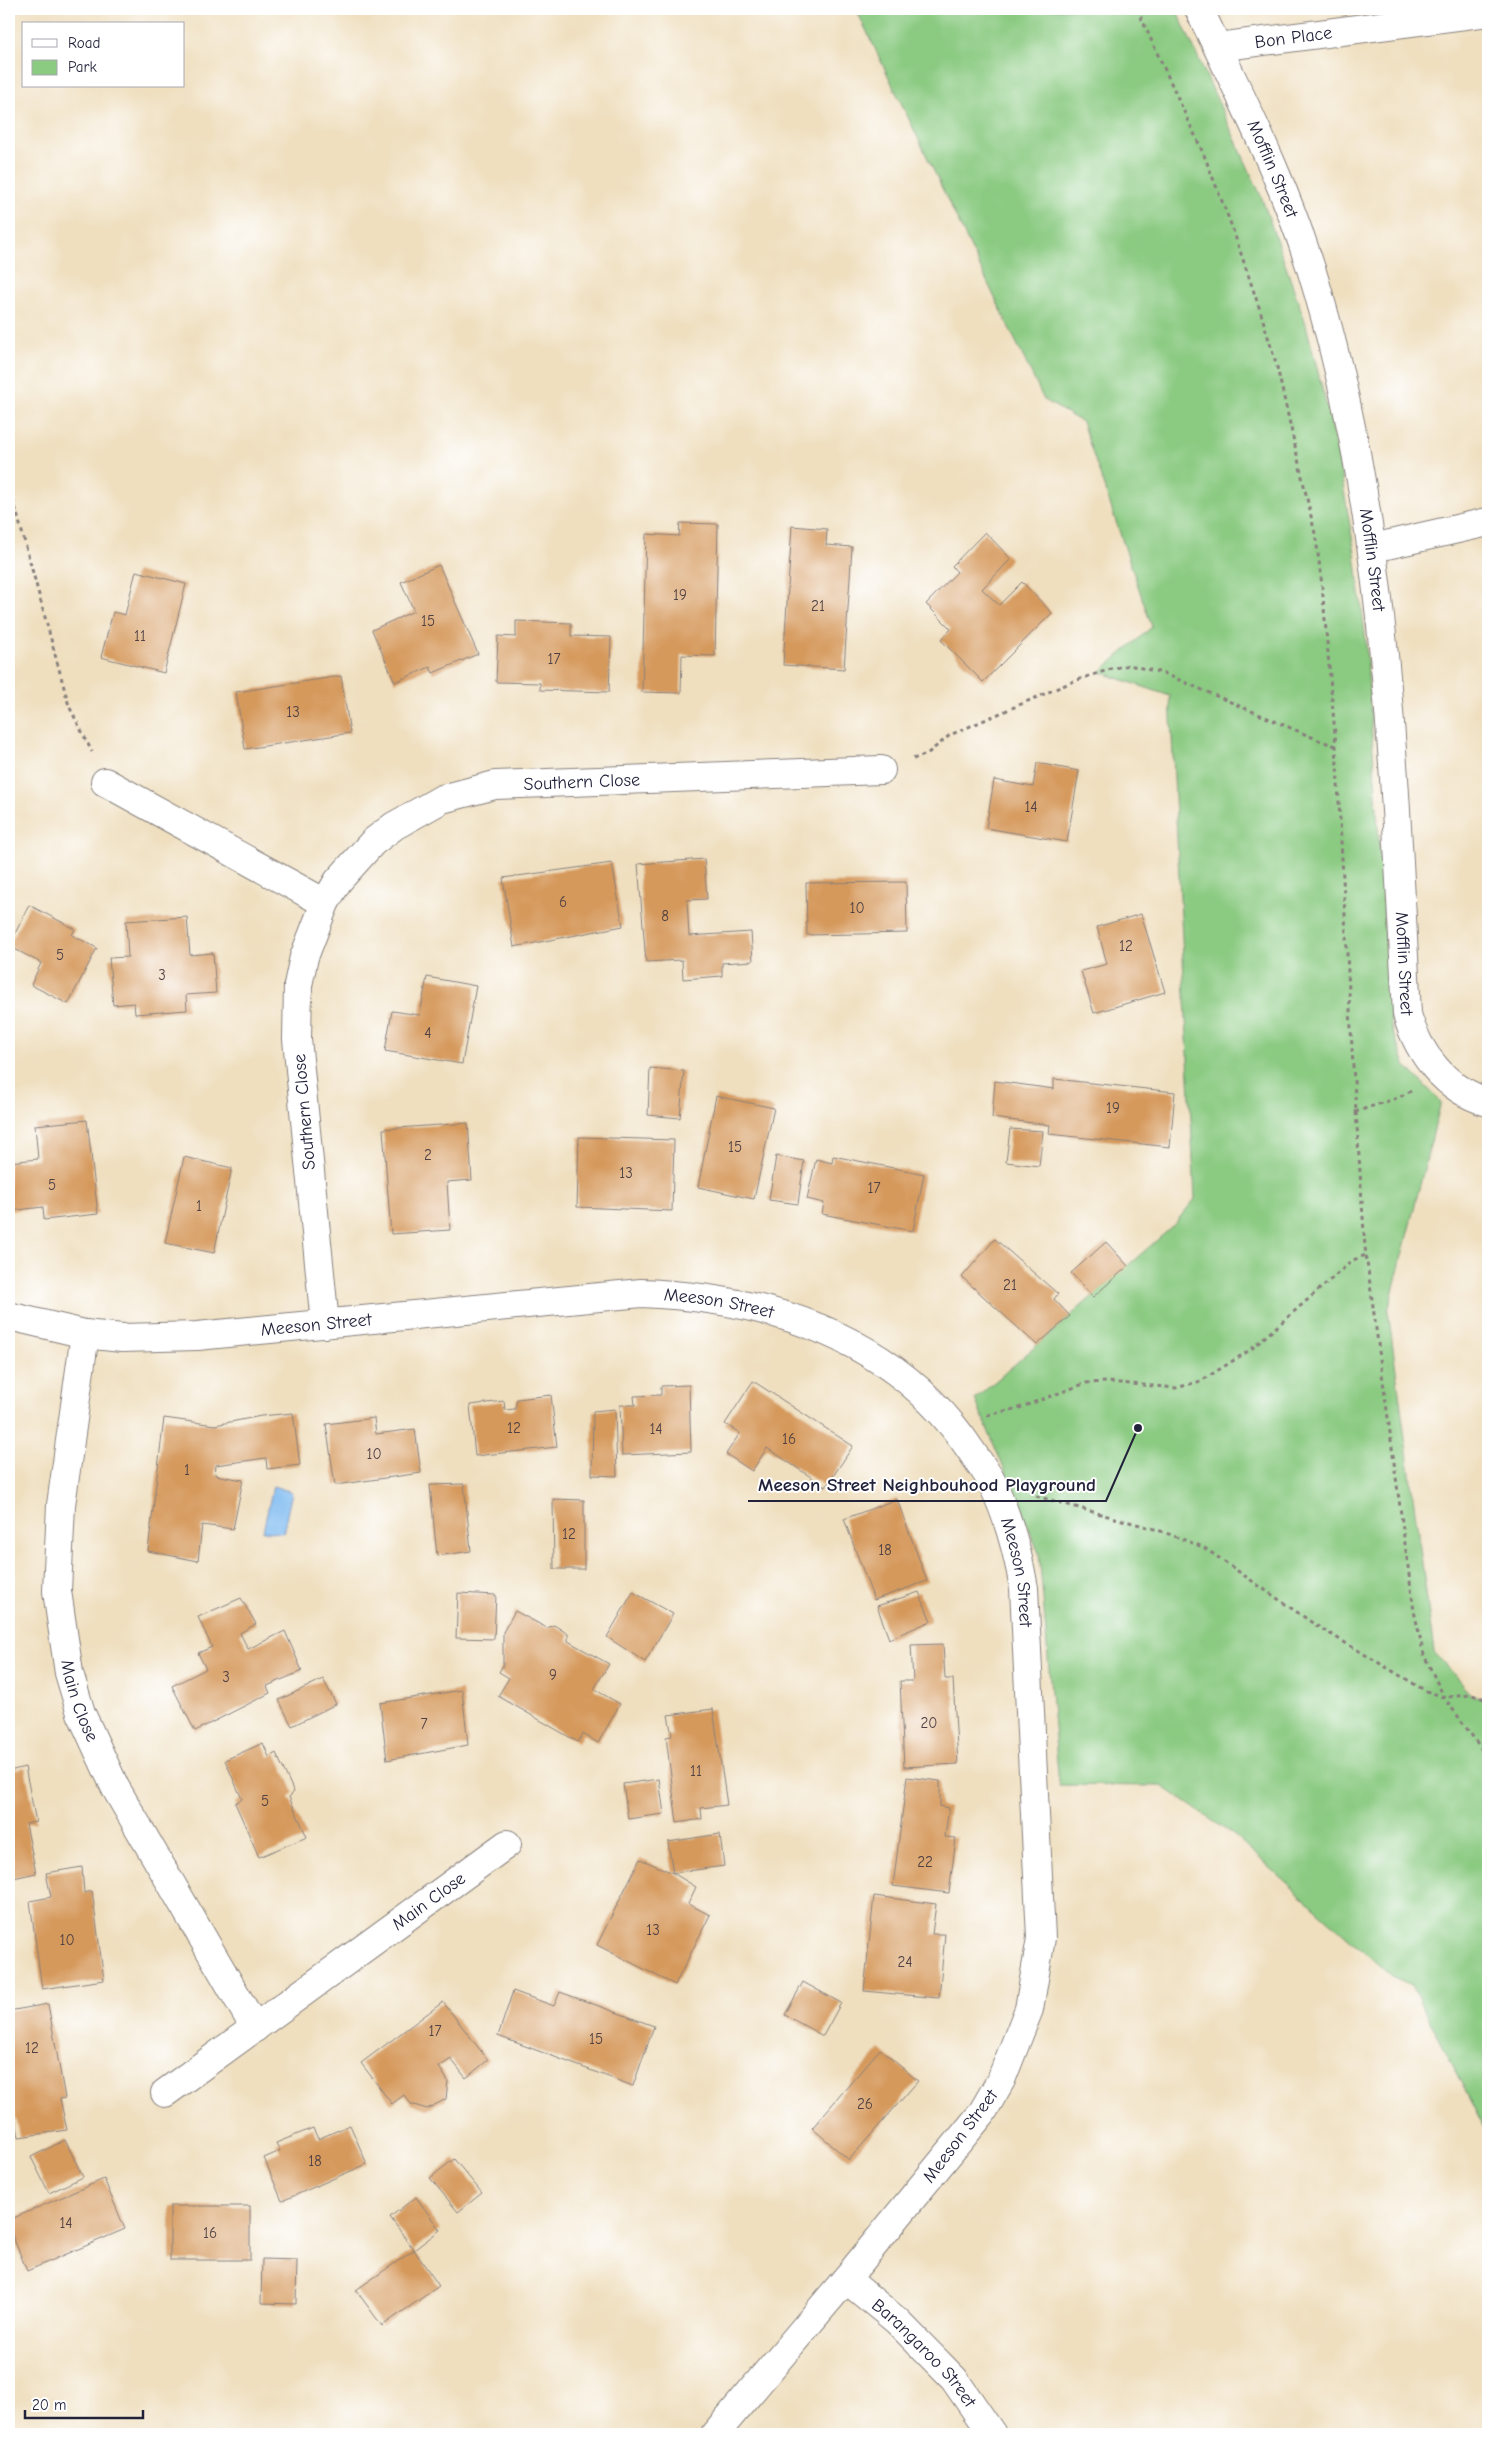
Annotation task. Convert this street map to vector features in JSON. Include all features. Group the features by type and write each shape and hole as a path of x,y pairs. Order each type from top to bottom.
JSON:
{"street":[{"name":"Mofflin Street","path":"1199,9 1273,166 1318,290 1351,418 1373,548 1391,726 1407,1014 1412,1034 1436,1071 1472,1097 1488,1102"},
{"name":"Bon Place","path":"1218,48 1488,12"},
{"path":"1373,548 1488,522"},
{"name":"Southern Close","path":"325,1324 297,1039 300,975 304,957 325,904 338,881 373,842 394,826 442,800 495,785 881,770"},
{"path":"105,782 325,904"},
{"name":"Meeson Street","path":"9,1316 85,1334 122,1338 197,1336 641,1293 683,1294 763,1308 810,1324 871,1353 930,1398 954,1426 994,1486 1017,1553 1024,1588 1041,1938 1029,2010 1002,2080 982,2113 846,2279 715,2434"},
{"name":"Main Close","path":"85,1334 61,1506 57,1591 69,1673 81,1713 116,1787 255,2028"},
{"name":"Main Close","path":"165,2093 507,1844"},
{"name":"Barangaroo Street","path":"846,2279 897,2321 954,2379 992,2434"}],"path":[{"path":"1137,9 1170,78 1232,227 1277,367 1316,538 1322,584 1336,746 1355,1112 1366,1255 1414,1611 1424,1655 1444,1697 1488,1758"},
{"path":"9,484 69,706 81,726 105,782"},
{"path":"881,770 927,754 950,735 1074,681 1111,669 1129,666 1163,673 1336,746"},
{"path":"1355,1112 1398,1098 1420,1086 1436,1071"},
{"path":"954,1426 975,1416 1019,1408 1086,1383 1108,1382 1176,1388 1201,1381 1250,1350 1353,1260 1366,1255"},
{"path":"998,1496 1014,1490 1158,1530 1203,1547 1318,1626 1426,1691 1444,1697 1472,1695 1488,1700"}],"green space":[{"path":"856,9 1176,9 1261,196 1305,321 1335,439 1355,554 1366,642 1391,1027 1405,1065 1441,1102 1388,1311 1434,1652 1472,1695 1488,1699 1488,2136 1412,1985 1391,1976 1236,1837 1162,1786 1059,1785 1039,1553 975,1399 1172,1227 1195,1199 1170,696 1100,672 1152,627 1082,422 1044,400"}],"water":[{"path":"273,1486 292,1492 283,1533 263,1531"}],"building":[{"path":"680,523 718,524 715,656 682,655 681,693 642,692 646,534 679,536"},
{"path":"792,526 827,529 826,545 852,547 844,669 783,665"},
{"path":"985,532 1011,559 982,589 999,605 1022,582 1052,613 983,682 941,640 951,629 926,604 957,572 952,566"},
{"path":"439,565 478,654 433,673 430,667 395,682 372,630 414,611 401,582"},
{"path":"136,571 186,584 164,673 101,657 113,612 125,615"},
{"path":"516,621 571,623 571,636 611,637 609,692 540,690 540,683 496,682 498,636 516,637"},
{"path":"341,676 350,733 245,749 236,692"},
{"path":"1037,763 1079,771 1067,842 986,828 994,780 1033,787"},
{"path":"704,859 707,899 687,900 689,936 751,932 753,961 722,963 722,976 683,979 682,960 646,962 638,864"},
{"path":"612,863 623,926 514,947 503,878"},
{"path":"906,882 907,933 807,935 806,883"},
{"path":"29,905 75,929 72,935 97,948 68,1004 31,985 41,963 9,946"},
{"path":"1141,914 1165,992 1094,1013 1081,971 1107,964 1097,927"},
{"path":"187,917 190,955 213,953 216,993 186,995 187,1010 135,1014 134,1003 113,1005 109,958 128,957 126,921"},
{"path":"427,977 476,986 462,1064 385,1051 392,1011 420,1015"},
{"path":"650,1068 684,1071 680,1118 648,1115"},
{"path":"1054,1079 1175,1092 1170,1147 1049,1134 1050,1125 992,1118 995,1081 1054,1089"},
{"path":"716,1096 774,1108 754,1199 698,1187"},
{"path":"87,1120 98,1214 44,1220 43,1207 9,1211 9,1162 38,1159 35,1125"},
{"path":"468,1123 472,1180 447,1182 450,1230 391,1234 383,1129"},
{"path":"1010,1129 1043,1131 1039,1166 1006,1162"},
{"path":"579,1137 674,1140 672,1211 577,1207"},
{"path":"776,1156 804,1161 798,1204 769,1200"},
{"path":"833,1156 924,1174 913,1231 822,1214 824,1203 807,1199 816,1159 832,1163"},
{"path":"184,1157 232,1168 214,1253 165,1243"},
{"path":"995,1239 1058,1294 1054,1299 1070,1316 1037,1345 962,1277"},
{"path":"1106,1242 1128,1266 1093,1297 1071,1273"},
{"path":"753,1381 853,1446 826,1487 767,1448 752,1471 726,1454 740,1433 725,1424"},
{"path":"689,1385 691,1452 622,1455 620,1405 635,1405 634,1396 661,1395 661,1386"},
{"path":"551,1395 557,1447 475,1456 470,1405 504,1401 505,1410 515,1409 517,1399"},
{"path":"615,1409 617,1476 592,1475 593,1411"},
{"path":"293,1413 300,1465 267,1469 266,1458 216,1465 215,1475 243,1480 233,1529 202,1525 198,1561 148,1551 164,1418 215,1425 261,1416"},
{"path":"374,1418 376,1434 415,1429 421,1473 335,1485 326,1424"},
{"path":"464,1484 471,1551 437,1556 430,1485"},
{"path":"553,1499 584,1500 584,1569 554,1569"},
{"path":"897,1499 927,1581 874,1600 844,1519"},
{"path":"633,1592 673,1614 645,1662 607,1637"},
{"path":"919,1592 931,1621 889,1639 877,1606"},
{"path":"458,1593 496,1595 494,1639 456,1638"},
{"path":"241,1598 256,1624 240,1633 248,1649 285,1631 302,1671 267,1686 270,1693 195,1731 172,1686 206,1669 198,1653 212,1647 198,1617"},
{"path":"515,1611 547,1628 554,1625 568,1634 568,1641 609,1664 594,1689 620,1704 598,1743 583,1734 578,1742 498,1696 509,1678 499,1672 503,1665 503,1632"},
{"path":"943,1644 945,1679 953,1679 958,1764 904,1767 900,1681 913,1681 911,1645"},
{"path":"323,1679 336,1704 292,1726 279,1700"},
{"path":"462,1690 468,1745 387,1760 380,1703"},
{"path":"713,1709 727,1805 701,1808 702,1819 677,1823 666,1737 672,1736 668,1715"},
{"path":"263,1743 269,1757 276,1753 294,1792 289,1797 307,1837 259,1857 235,1803 242,1799 225,1760"},
{"path":"25,1767 36,1822 26,1824 36,1873 9,1879 9,1771"},
{"path":"907,1777 940,1781 940,1806 949,1808 945,1837 956,1838 949,1893 893,1886"},
{"path":"659,1779 664,1814 628,1819 623,1784"},
{"path":"720,1834 724,1866 673,1873 668,1842"},
{"path":"640,1859 673,1873 696,1887 688,1904 710,1915 675,1985 597,1945"},
{"path":"82,1867 84,1893 92,1891 104,1980 42,1989 30,1901 51,1897 46,1873"},
{"path":"874,1896 936,1904 932,1934 945,1934 939,1998 864,1991"},
{"path":"803,1982 841,2003 823,2036 785,2015"},
{"path":"513,1991 554,2006 560,1992 654,2026 633,2086 498,2036"},
{"path":"443,2002 488,2060 466,2078 451,2059 439,2067 448,2081 446,2099 427,2109 411,2104 404,2095 392,2104 361,2063"},
{"path":"48,2004 65,2098 60,2099 67,2130 19,2137 9,2084 9,2011"},
{"path":"880,2049 918,2081 849,2160 812,2128"},
{"path":"350,2125 367,2164 282,2201 264,2158 280,2151 276,2143 313,2128 318,2139"},
{"path":"65,2140 83,2177 49,2193 31,2157"},
{"path":"454,2159 482,2193 458,2212 430,2178"},
{"path":"104,2179 125,2229 27,2271 9,2227 9,2220"},
{"path":"416,2197 440,2230 414,2250 390,2217"},
{"path":"170,2206 250,2206 250,2260 170,2260"},
{"path":"414,2250 439,2286 382,2326 356,2290"},
{"path":"262,2259 297,2260 296,2304 261,2303"}],"place":[{"name":"Meeson Street Neighbouhood Playground","path":"1138,1428"}]}
